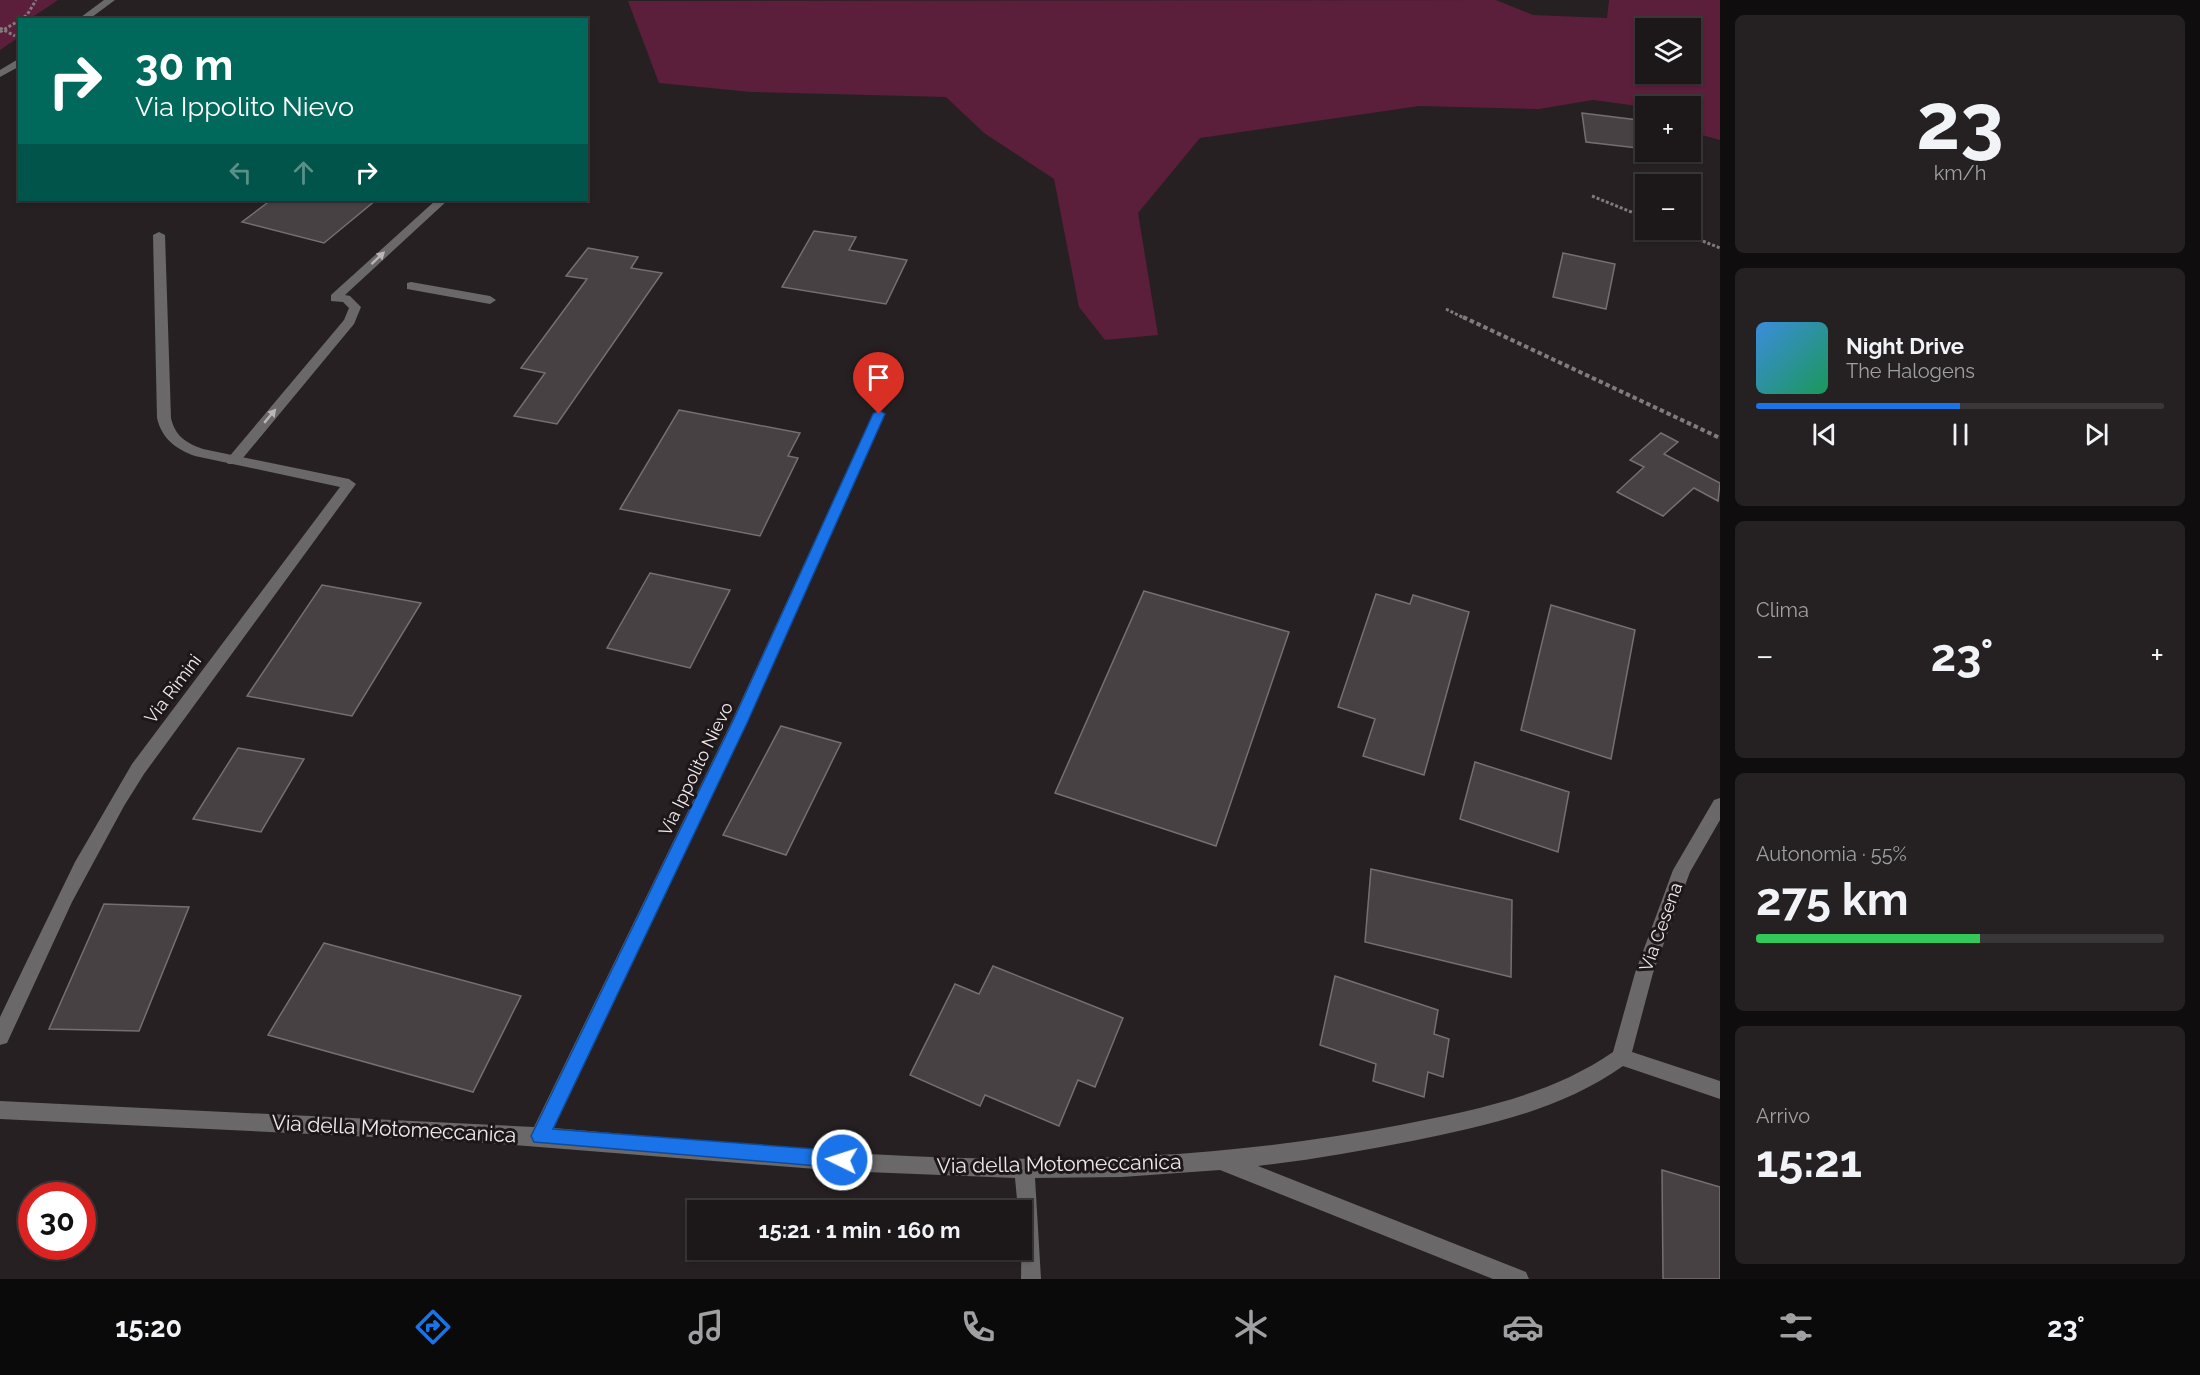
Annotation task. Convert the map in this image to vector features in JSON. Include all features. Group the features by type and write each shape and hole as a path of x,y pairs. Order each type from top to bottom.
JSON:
{"street":[{"path":"84,18 110,0"},
{"path":"0,74 18,62"},
{"path":"233,461 350,321 356,307 346,299 335,298 441,201"},
{"name":"Via Rimini","path":"0,1037 80,868 107,817 138,769 349,484 233,461 185,448 170,435 165,424 159,235"},
{"path":"411,286 490,300"},
{"name":"Via Ippolito Nievo","path":"540,1136 739,723 879,414"},
{"name":"Via Cesena","path":"1621,1057 1644,973 1682,870 1720,805"},
{"path":"1621,1057 1720,1090"},
{"name":"Via della Motomeccanica","path":"0,1110 540,1136 936,1167 1024,1169 1219,1160 1348,1146 1469,1120 1546,1097 1591,1077 1621,1057"},
{"name":"Via della Motomeccanica","path":"1219,1160 1519,1279"},
{"path":"1024,1169 1031,1249 1031,1279"}],"path":[{"path":"23,18 36,0"},
{"path":"0,32 18,21"},
{"path":"0,28 18,37"},
{"path":"1593,196 1635,213"},
{"path":"1700,240 1720,248"},
{"path":"1446,309 1720,438"}],"shaded area":[{"path":"0,0 58,0 34,16 42,18 18,18 18,38 0,50"},
{"path":"1496,0 1533,15 1607,18 1609,0 1720,0 1720,140 1701,135 1701,96 1635,96 1635,106 1593,100 1539,109 1419,106 1200,138 1138,213 1158,335 1105,340 1079,307 1054,179 984,133 946,97 751,92 659,83 628,1"}],"building":[{"path":"1582,113 1635,120 1635,148 1586,142"},
{"path":"270,201 375,201 324,243 242,222"},
{"path":"814,231 856,237 849,250 907,260 886,304 782,287"},
{"path":"588,248 638,257 631,268 662,273 557,424 514,416 545,373 521,368 587,279 566,276"},
{"path":"1563,253 1615,264 1606,309 1553,297"},
{"path":"679,410 800,433 788,456 798,458 760,536 620,509"},
{"path":"1661,433 1678,442 1664,454 1720,483 1718,501 1694,488 1663,516 1617,492 1644,467 1630,460"},
{"path":"650,573 730,590 690,668 607,648"},
{"path":"322,585 421,603 352,716 247,696"},
{"path":"1144,591 1289,632 1216,846 1055,793"},
{"path":"1376,594 1410,604 1413,595 1469,612 1424,775 1363,756 1375,719 1338,707"},
{"path":"1551,605 1635,630 1611,759 1521,730"},
{"path":"781,726 841,743 786,855 723,835"},
{"path":"238,748 304,759 261,832 193,819"},
{"path":"1475,762 1569,792 1558,852 1460,819"},
{"path":"1371,869 1512,900 1511,977 1365,942"},
{"path":"104,904 189,907 139,1031 49,1029"},
{"path":"324,943 521,996 473,1092 268,1035"},
{"path":"993,966 1123,1018 1095,1087 1078,1080 1059,1126 985,1095 980,1106 910,1075 955,984 979,994"},
{"path":"1335,976 1438,1010 1434,1034 1449,1039 1443,1077 1428,1072 1424,1097 1373,1081 1376,1064 1320,1045"},
{"path":"1662,1170 1720,1187 1720,1279 1663,1279"}],"route":[{"path":"842,1160 540,1136 739,723 879,414"}]}
